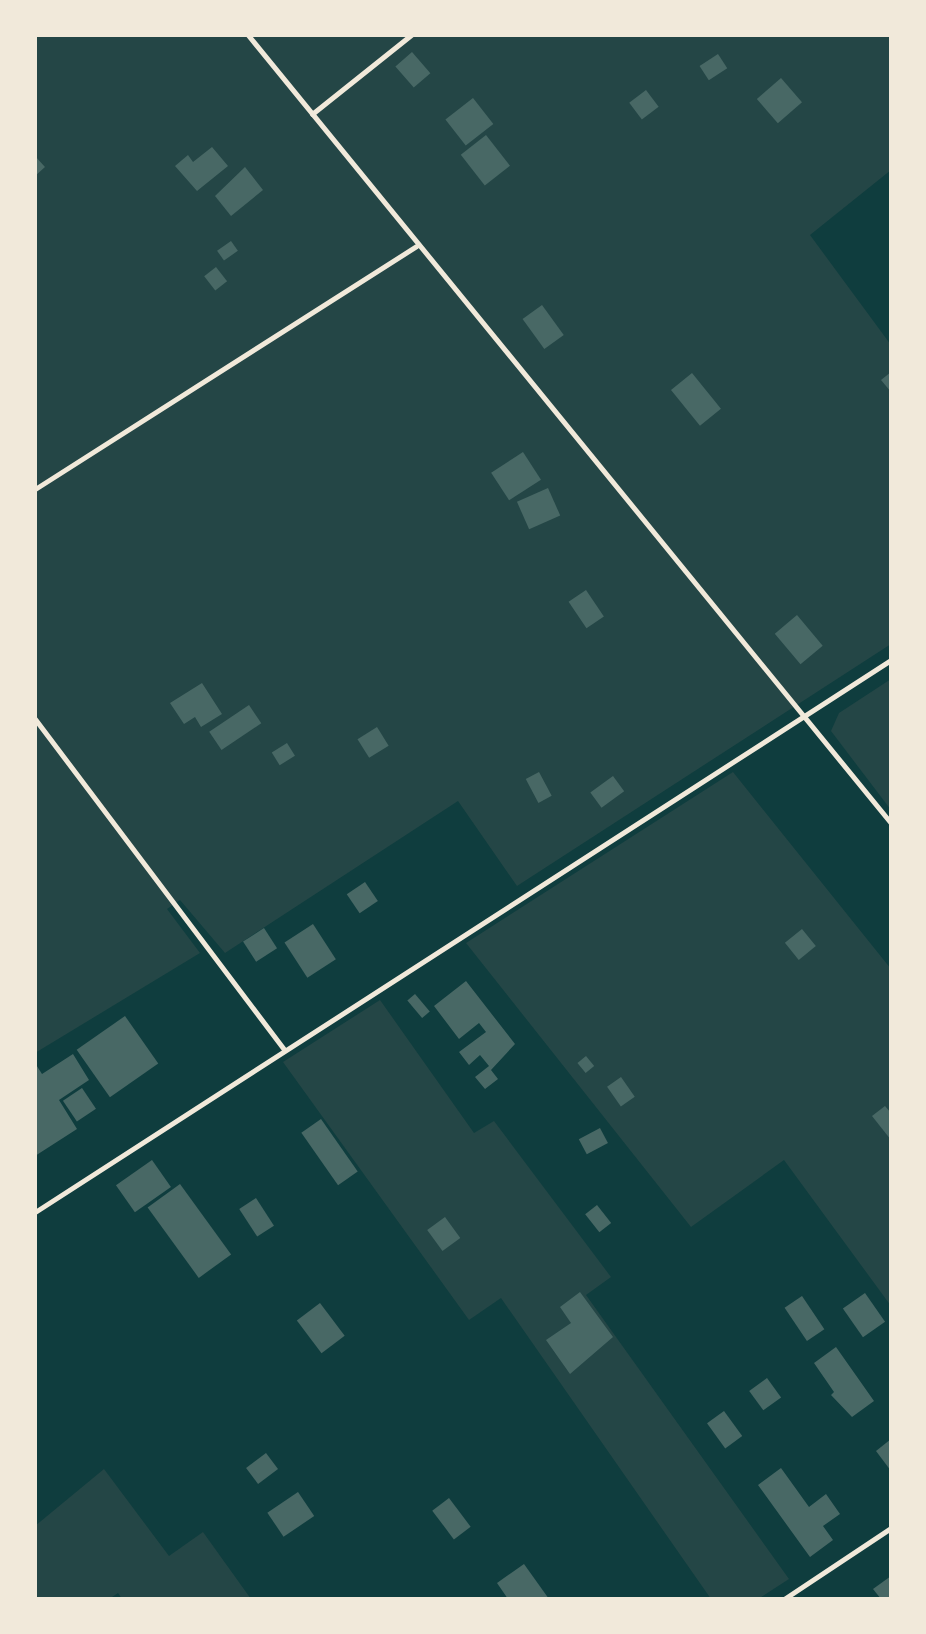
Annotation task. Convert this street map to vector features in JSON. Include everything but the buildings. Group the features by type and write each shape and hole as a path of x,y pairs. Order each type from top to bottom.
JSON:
{"lane":[{"path":"248,35 416,246 806,716 891,823"},
{"path":"312,114 411,35"},
{"path":"35,489 416,246"},
{"path":"35,1212 891,660"},
{"path":"35,719 285,1049"},
{"path":"785,1599 891,1528"}],"shaded area":[{"path":"35,35 891,35 891,170 810,235 891,345 891,644 517,886 458,801 225,953 180,900 167,909 200,953 35,1053"},
{"path":"891,679 891,810 831,731 839,713"},
{"path":"733,772 891,969 891,1306 784,1160 691,1227 466,943"},
{"path":"380,1000 474,1133 494,1121 611,1277 586,1295 789,1579 758,1599 711,1599 501,1298 469,1320 283,1062"},
{"path":"104,1469 169,1556 203,1532 251,1599 122,1599 118,1593 109,1599 35,1599 35,1526"}]}
